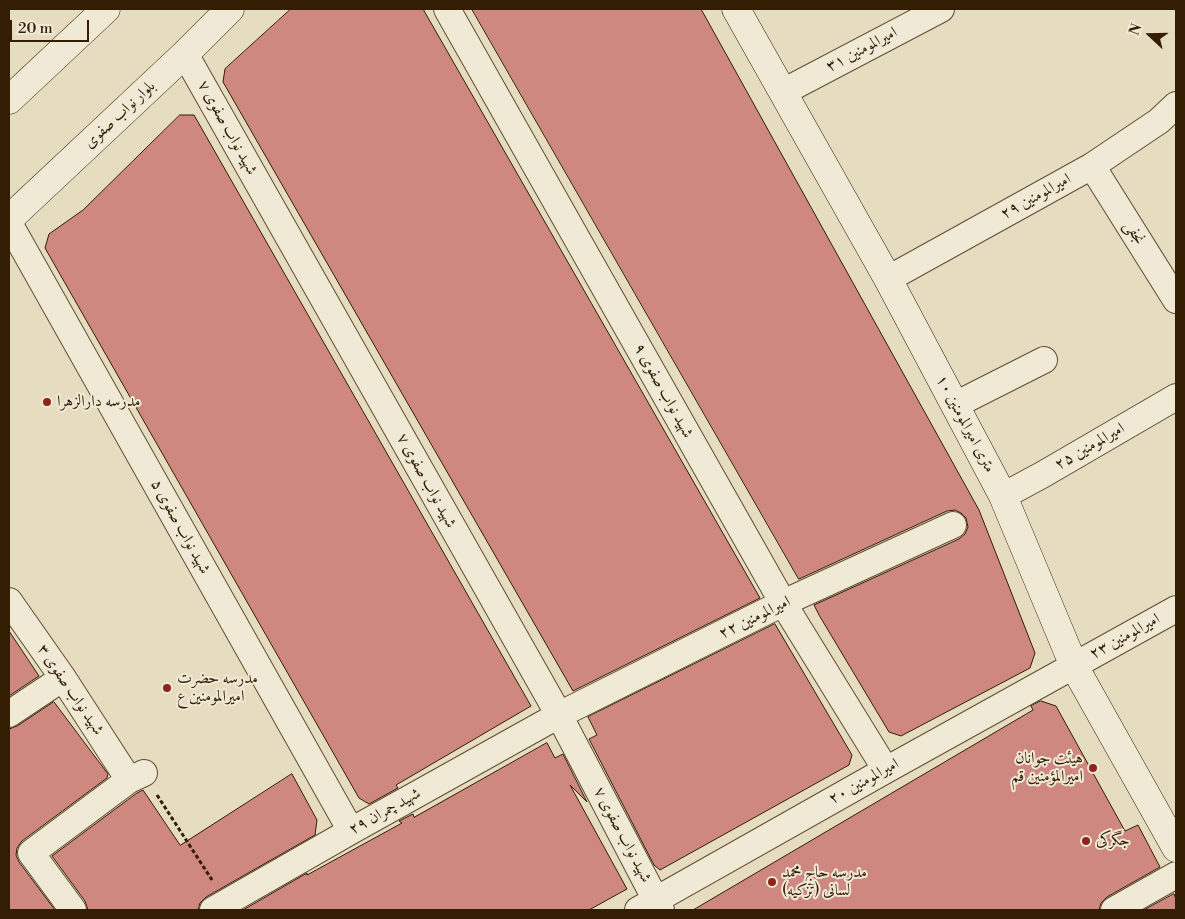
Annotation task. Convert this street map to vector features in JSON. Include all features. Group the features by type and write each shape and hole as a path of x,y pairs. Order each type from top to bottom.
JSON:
{"street":[{"path":"9,100 106,9"},
{"name":"بلوار نواب صفوی","path":"9,219 185,54 230,9"},
{"name":"شهید نواب صفوی ۹","path":"447,9 783,604 886,770"},
{"name":"۱۰ متری امیرالمومنین","path":"736,9 888,279 1003,496 1074,666 1176,848"},
{"name":"امیرالمومنین ۳۱","path":"783,92 941,9"},
{"name":"شهید نواب صفوی ۷","path":"185,54 559,715 652,907"},
{"name":"امیرالمومنین ۲۹","path":"888,279 1092,166 1159,121 1176,105"},
{"name":"نجفی","path":"1092,166 1176,300"},
{"name":"شهید نواب صفوی ۵","path":"9,223 351,831"},
{"path":"955,405 1044,360"},
{"name":"امیرالمومنین ۲۵","path":"1003,496 1176,397"},
{"name":"امیرالمومنین ۲۲","path":"559,715 783,604 953,525"},
{"name":"شهید نواب صفوی ۳","path":"9,601 63,678 137,777"},
{"name":"امیرالمومنین ۲۳","path":"1074,666 1176,608"},
{"name":"امیرالمومنین ۲۰","path":"652,907 886,770 1074,666"},
{"path":"9,714 63,678"},
{"name":"شهید چمران ۲۹","path":"220,906 559,715"},
{"path":"73,910 31,853 137,777"},
{"path":"1114,910 1176,876"}],"path":[{"path":"137,777 220,906"}],"building":[{"path":"291,9 423,9 760,598 573,691 223,82 225,69"},
{"path":"472,9 701,9 979,510 1035,653 1030,668 901,736 889,732 814,605 959,539 965,534 968,527 966,518 955,510 947,511 799,579"},
{"path":"180,115 194,115 531,706 396,785 398,788 369,804 359,798 45,248 49,234 83,210"},
{"path":"775,624 852,755 849,765 660,870 654,865 589,739 597,735 588,717"},
{"path":"9,631 39,676 9,696"},
{"path":"1041,701 1056,706 1125,831 1138,825 1160,867 1107,897 1101,903 1099,910 693,910 1033,710 1031,706"},
{"path":"54,702 108,774 107,778 22,841 17,848 16,855 19,862 55,910 9,910 9,729 17,726"},
{"path":"547,743 555,758 563,754 587,802 570,785 627,889 589,910 243,910 307,873 307,875 402,823 399,821 413,814 414,817"},
{"path":"292,774 317,820 315,835 206,897 200,903 198,910 88,910 85,901 52,856 143,790 180,845"},
{"path":"1174,894 1176,910 1144,910"}],"place":[{"name":"مدرسه دارالزهرا","path":"47,402"},
{"name":"مدرسه حضرت امیرالمومنین ع","path":"167,688"},
{"name":"هیئت جوانان امیرالمؤمنین قم","path":"1093,768"},
{"name":"جگرکی","path":"1086,841"},
{"name":"مدرسه حاج محمد لسانی (تزکیه)","path":"772,882"}]}
